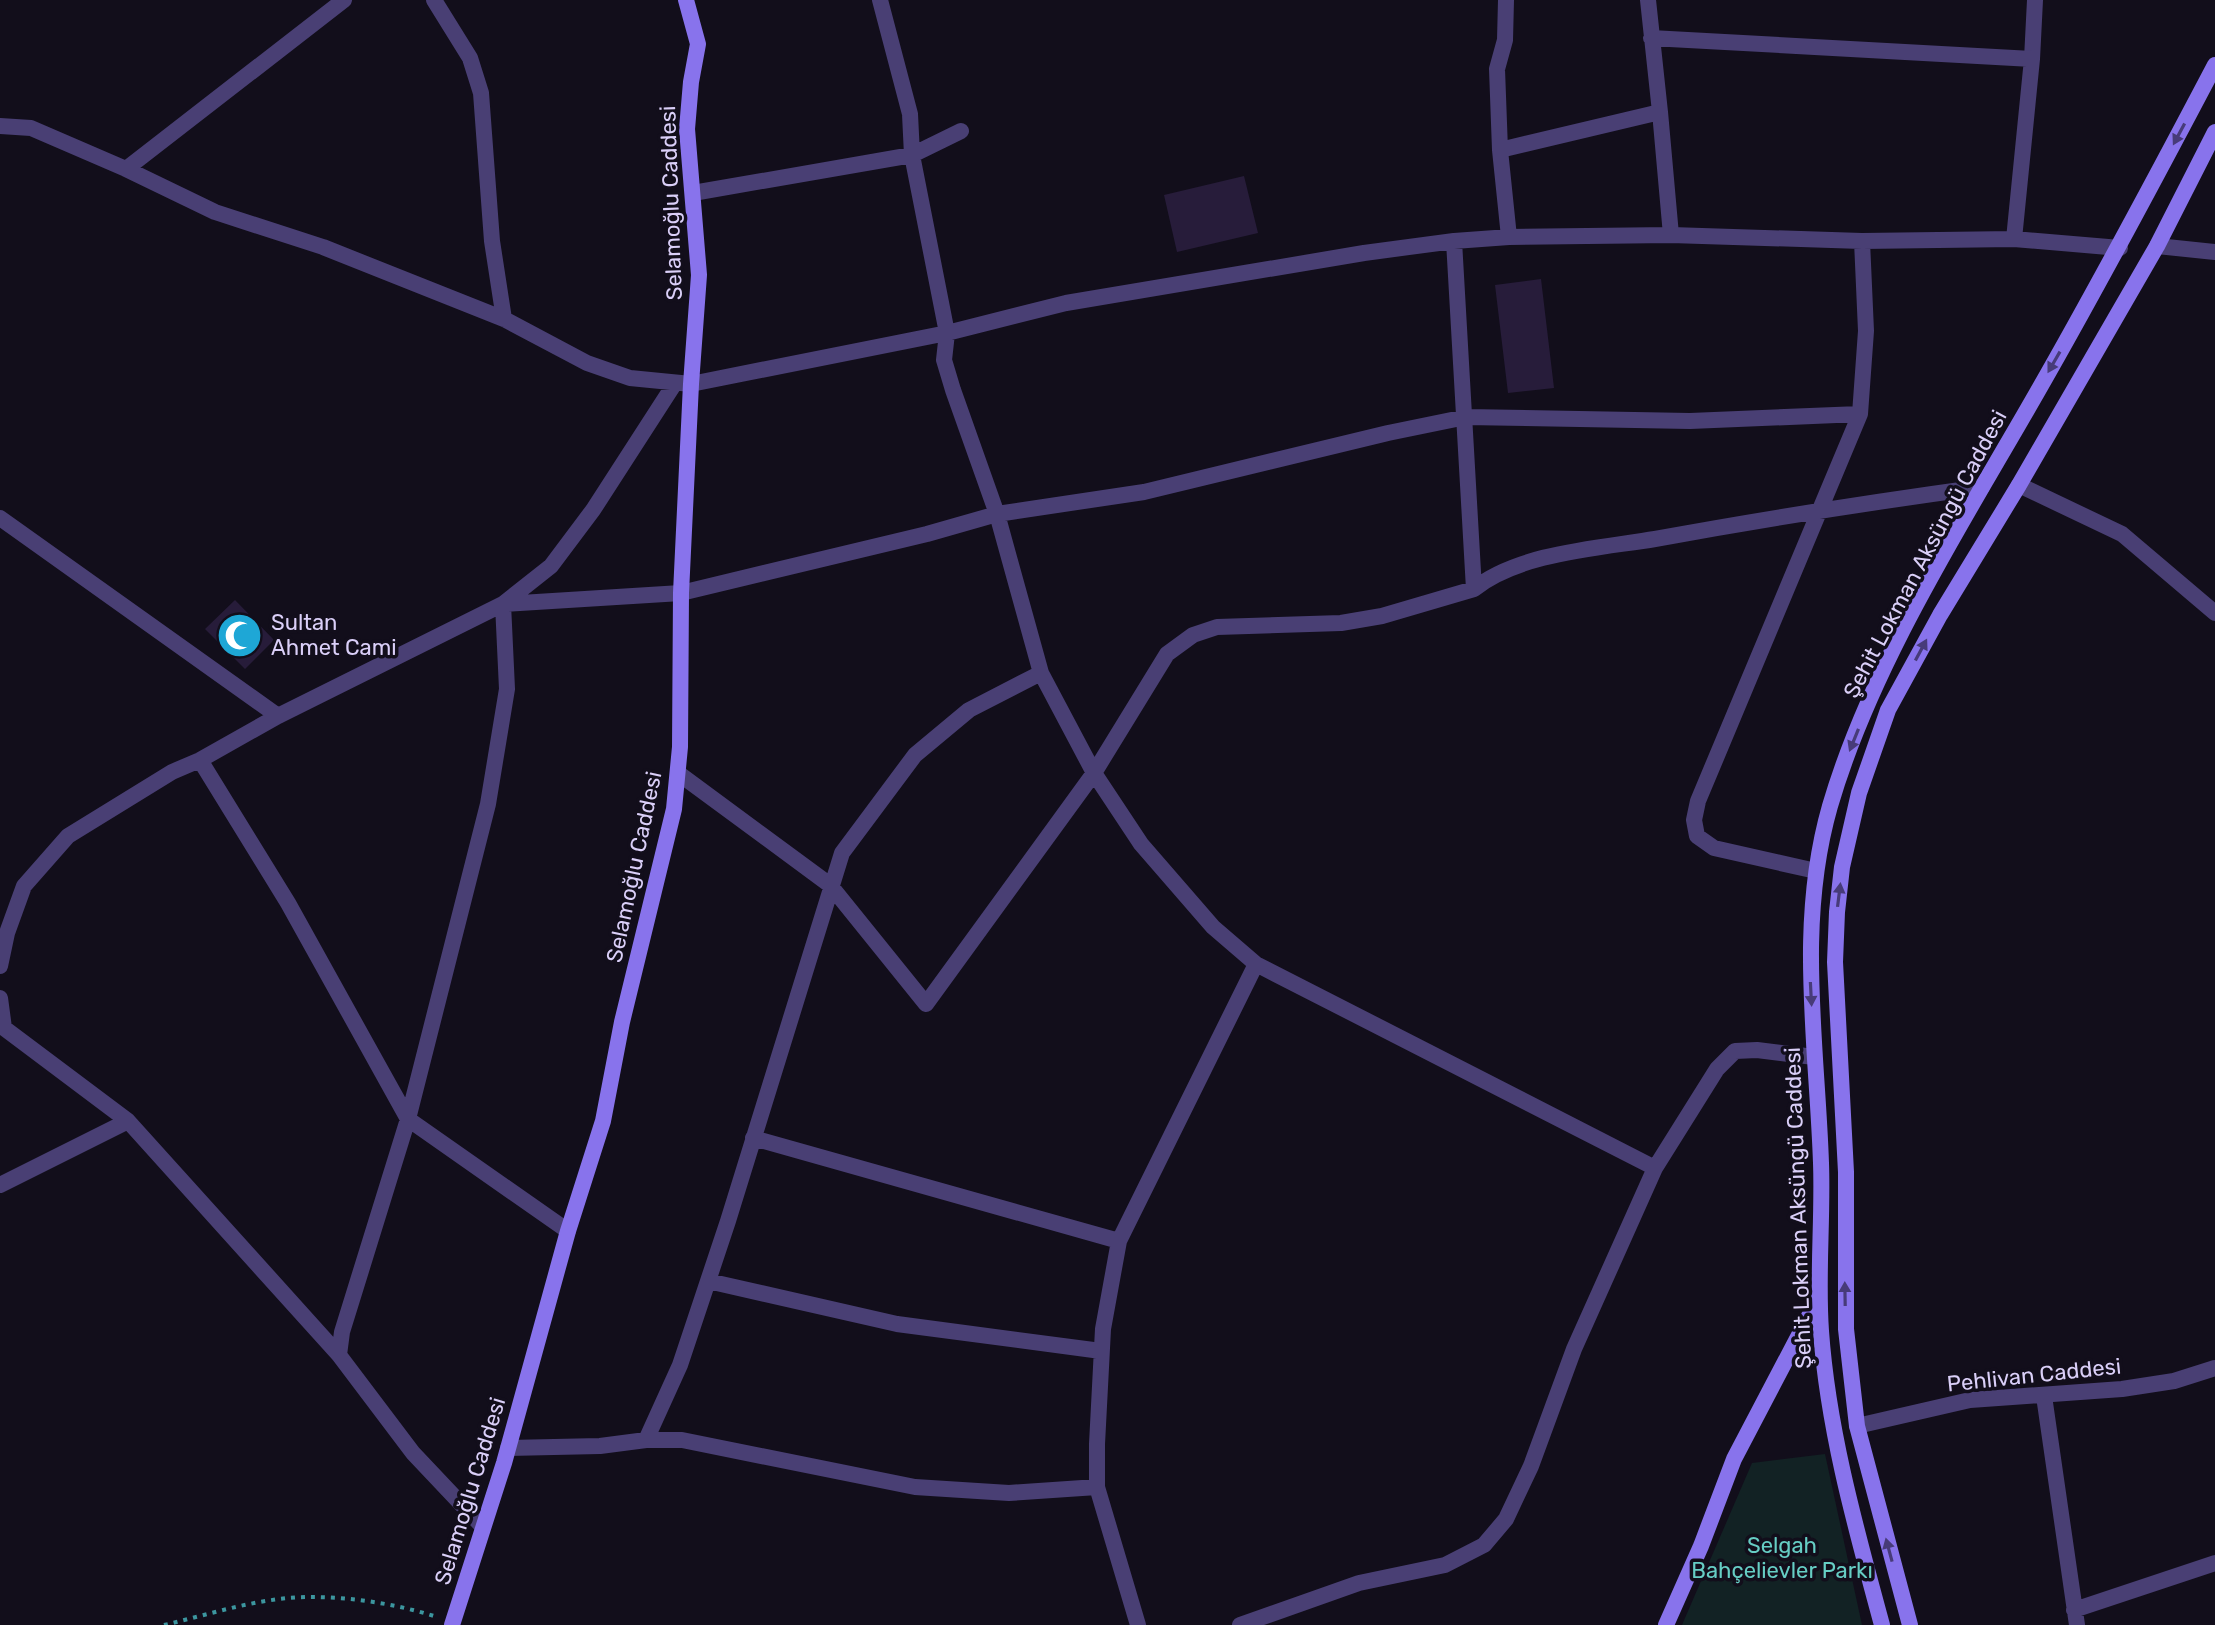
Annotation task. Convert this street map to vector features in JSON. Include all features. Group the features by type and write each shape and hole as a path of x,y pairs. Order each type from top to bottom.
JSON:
{"main road":[{"name":"Selamoğlu Caddesi","path":"457,1624 482,1526 508,1448 568,1231 603,1121 622,1022 674,809 678,773 683,384 699,275 687,129 698,44 686,0"},
{"name":"Şehit Lokman Aksüngü Caddesi","path":"1882,1625 1835,1431 1821,1333 1821,1164 1810,932 1816,871 1830,808 1881,674 1982,487 2120,248 2215,65"},
{"name":"Şehit Lokman Aksüngü Caddesi","path":"1910,1625 1857,1426 1846,1329 1846,1172 1835,962 1842,867 1859,793 1888,710 1940,615 2157,246 2215,132"},
{"path":"1666,1625 1701,1546 1734,1459 1819,1297"}],"street":[{"path":"126,169 344,0"},
{"path":"434,0 470,58 481,93 492,241 504,319"},
{"path":"880,0 910,114 912,155 947,333 944,360 948,375 997,514 1041,673 1094,773 1141,844 1213,927 1256,964 1655,1168"},
{"path":"1506,0 1505,40 1497,69 1500,150 1509,237"},
{"path":"1648,0 1671,235"},
{"path":"2014,239 2035,0"},
{"path":"1651,38 2032,59"},
{"path":"1500,150 1660,112"},
{"path":"0,126 31,128 215,212 323,247 504,319 587,363 630,378 683,384 947,333 1066,303 1454,241 1509,237 1671,235 1862,241 2014,239 2120,248"},
{"path":"693,193 912,155 961,131"},
{"path":"1454,241 1474,589"},
{"path":"1816,871 1714,848 1697,836 1694,820 1698,801 1860,414 1866,331 1862,241"},
{"path":"2157,246 2215,252"},
{"path":"0,966 7,933 24,886 68,836 172,772 503,604 551,566 683,384"},
{"path":"503,604 681,593 927,534 997,514 1144,492 1466,417 1690,421 1860,414"},
{"path":"2019,485 2122,534 2215,613"},
{"path":"678,773 830,885 926,1004 1094,773 1167,654 1193,635 1217,627 1341,623 1382,616 1474,589 1499,572 1561,555 1818,510 1982,487"},
{"path":"0,518 278,716"},
{"path":"339,1355 342,1332 408,1119 488,804 507,689 503,604"},
{"path":"646,1440 680,1365 842,853 915,755 969,710 1041,673"},
{"path":"200,760 288,903 408,1119 568,1231"},
{"path":"1138,1625 1097,1487 1101,1351 1119,1241 1256,964"},
{"path":"0,998 2,1027 128,1121 339,1355 413,1453 482,1526"},
{"path":"1240,1625 1359,1583 1445,1565 1484,1545 1506,1519 1531,1466 1574,1349 1655,1168 1717,1069 1735,1051 1757,1050 1814,1057"},
{"path":"0,1185 128,1121"},
{"path":"753,1138 1119,1241"},
{"path":"708,1281 897,1324 1101,1351"},
{"name":"Pehlivan Caddesi","path":"1857,1426 1970,1400 2044,1396 2174,1381 2215,1368"},
{"path":"2044,1396 2075,1617 2215,1563"},
{"path":"508,1448 682,1440 915,1487 1009,1493 1097,1487"}],"path":[{"path":"164,1625 247,1605 308,1597 402,1606 457,1624"}],"green space":[{"name":"Selgah Bahçelievler Parkı","path":"1825,1454 1862,1625 1682,1625 1752,1463"}],"building":[{"path":"1244,176 1258,233 1177,252 1164,195"},
{"path":"1541,279 1554,388 1508,393 1495,285"},
{"name":"Sultan Ahmet Cami","path":"235,600 274,640 245,669 205,629"}],"place":[{"name":"Sultan Ahmet Cami","path":"240,635"}]}
